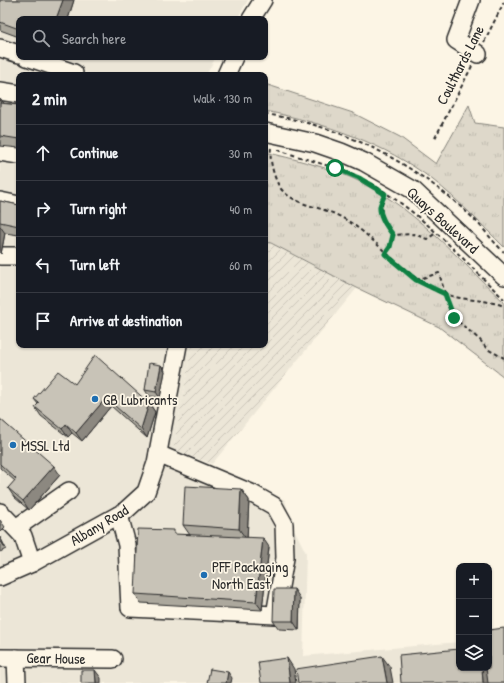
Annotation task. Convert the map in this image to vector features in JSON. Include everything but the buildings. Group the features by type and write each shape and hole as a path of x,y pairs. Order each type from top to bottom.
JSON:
{"street":[{"path":"253,16 263,0"},
{"path":"471,0 456,40 478,54"},
{"path":"0,48 16,53"},
{"path":"35,60 68,72"},
{"path":"227,72 233,60"},
{"path":"0,91 16,94"},
{"name":"Quays Boulevard","path":"268,133 315,143 341,152 364,162 412,190 504,276"},
{"path":"0,152 16,155"},
{"path":"0,201 16,204"},
{"name":"Albany Road","path":"0,577 32,564 119,515 146,492 158,454 177,348"},
{"path":"119,515 127,545 130,608 275,615 285,558 284,524 274,506 251,493 158,454"},
{"path":"16,528 69,491"},
{"path":"0,512 23,536 32,564"},
{"path":"8,658 17,683"},
{"name":"Gear House","path":"8,658 113,659"}],"path":[{"name":"Coulthards Lane","path":"434,138 504,2"},
{"path":"268,148 335,168 359,178 404,206 436,233 504,299"},
{"path":"271,148 270,156 273,168 280,187 288,195 301,203 335,214 365,232 385,254 416,280 445,294 470,300 494,302 504,306"},
{"path":"385,194 380,206 386,225 393,235 390,247 385,254"},
{"path":"393,235 414,234 427,239 436,233"},
{"path":"416,280 439,273 454,318 480,340 487,349 504,358"}],"shaded area":[{"path":"0,0 248,0 239,16 16,16 16,60 214,60 208,72 16,72 16,348 191,348 173,450 285,500 292,525 306,553 303,656 456,642 456,671 492,671 504,683 0,683"},
{"path":"268,243 357,288 212,464 173,450 191,348 268,348"}],"green space":[{"path":"268,85 353,113 400,137 436,164 469,105 475,123 504,127 504,247 469,212 433,180 395,155 332,128 268,112"},
{"path":"268,153 329,169 372,188 413,217 432,233 504,302 504,377 439,327 357,288 268,242"}],"place":[{"name":"GB Lubricants","path":"95,399"},
{"name":"MSSL Ltd","path":"13,445"},
{"name":"PFF Packaging North East","path":"204,575"}],"route":[{"path":"335,168 359,178 385,194 380,206 386,225 393,235 390,247 385,254 416,280 445,294 454,318"}]}
